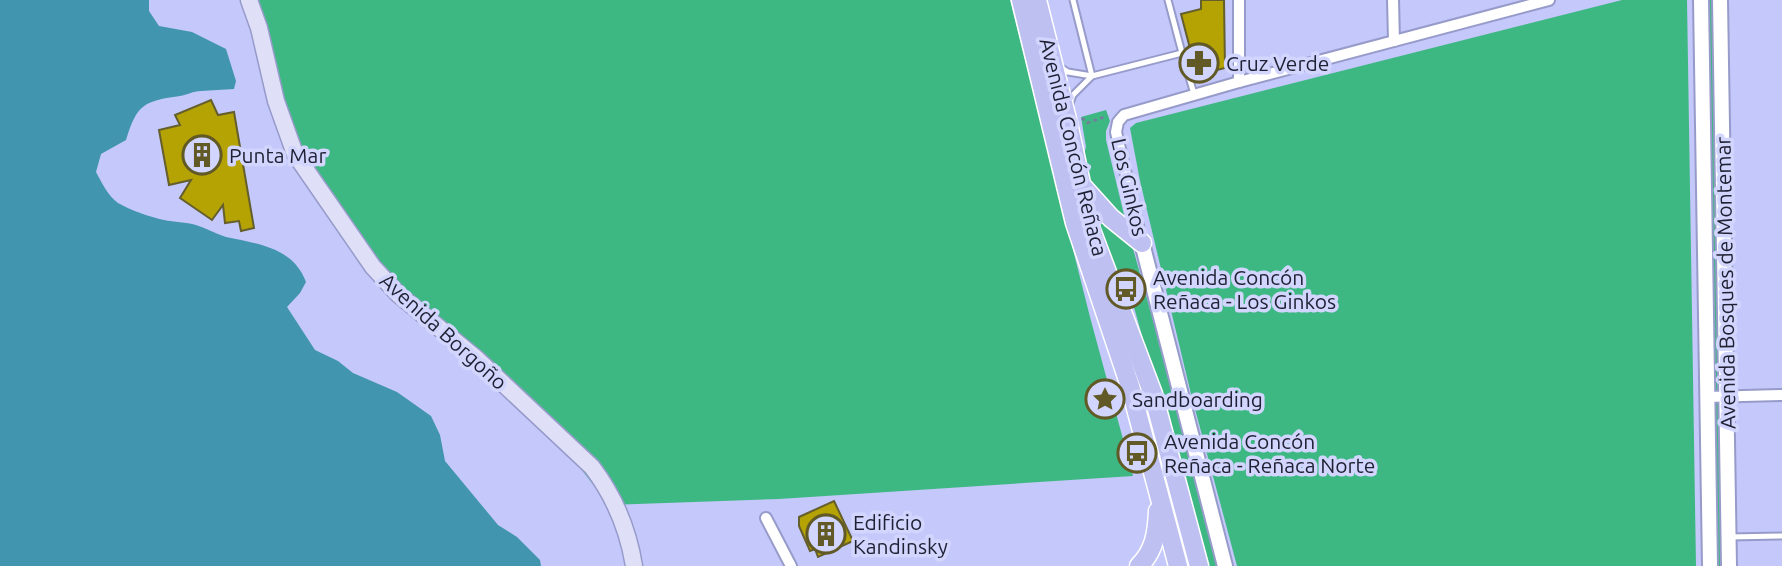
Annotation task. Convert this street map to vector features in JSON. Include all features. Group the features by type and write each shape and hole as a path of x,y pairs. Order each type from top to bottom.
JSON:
{"main road":[{"name":"Avenida Borgoño","path":"250,0 285,130 295,155 373,267 399,295 477,359 592,467 606,486 622,519 634,566"},
{"name":"Avenida Concón Reñaca","path":"1021,0 1075,223 1130,386 1178,566"},
{"name":"Avenida Concón Reñaca","path":"1037,0 1091,230 1153,394 1199,566"},
{"path":"1079,181 1111,218 1142,243"},
{"path":"1139,566 1146,559 1156,537 1159,493"}],"street":[{"path":"1239,0 1239,82"},
{"path":"1393,0 1394,41"},
{"name":"Los Ginkos","path":"1225,566 1142,243 1116,127 1124,115 1547,0"},
{"name":"Avenida Bosques de Montemar","path":"1701,0 1710,566"},
{"name":"Avenida Bosques de Montemar","path":"1720,0 1729,566"},
{"path":"1707,397 1782,395"},
{"path":"766,518 791,566"}],"lane":[{"path":"1073,0 1092,76"},
{"path":"1168,0 1194,95"},
{"path":"1035,53 1068,72 1092,76 1182,53"},
{"path":"1068,123 1068,109 1073,95 1092,76"},
{"path":"1729,537 1782,536"}],"green space":[{"path":"252,0 1010,0 1133,476 779,499 609,505 581,469 472,364 394,301 304,179"},
{"path":"1622,0 1687,0 1696,566 1237,566 1191,394 1130,128 1136,123"},
{"path":"1708,0 1714,0 1723,566 1716,566"},
{"path":"1106,110 1110,121 1106,140 1127,227 1088,188 1082,161 1086,147 1081,117"},
{"path":"1093,209 1132,245 1217,566 1206,566 1132,300 1110,259"}],"water":[{"path":"0,0 149,0 149,11 159,26 192,32 226,49 236,81 234,89 195,92 144,106 134,119 126,140 101,154 96,172 106,189 118,203 134,211 164,220 196,225 226,237 262,245 293,261 306,282 287,307 315,350 338,361 353,373 397,392 431,416 440,435 445,461 498,525 517,537 540,560 541,566 0,566"}],"building":[{"path":"1201,0 1224,0 1225,68 1197,75 1181,14 1201,9"},
{"name":"Punta Mar","path":"211,100 218,115 234,112 254,228 241,231 239,221 225,223 223,205 212,220 180,198 191,180 169,185 159,130 180,125 175,115"},
{"name":"Edificio Kandinsky","path":"834,501 853,541 818,557 815,549 810,551 799,526 799,517"}],"place":[{"name":"Cruz Verde","path":"1199,63"},
{"name":"Punta Mar","path":"202,155"},
{"name":"Avenida Concón Reñaca - Los Ginkos","path":"1126,289"},
{"name":"Sandboarding","path":"1105,399"},
{"name":"Avenida Concón Reñaca - Reñaca Norte","path":"1137,453"},
{"name":"Edificio Kandinsky","path":"826,534"}]}
